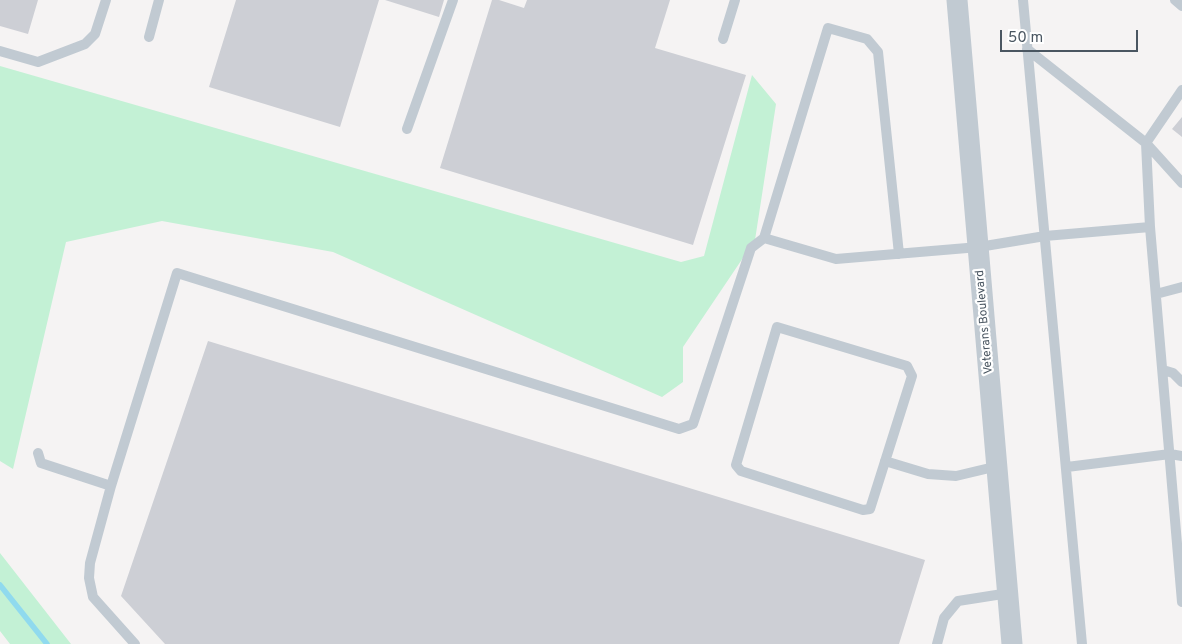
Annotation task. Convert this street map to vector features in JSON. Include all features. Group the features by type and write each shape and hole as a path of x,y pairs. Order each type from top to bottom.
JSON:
{"street":[{"name":"Veterans Boulevard","path":"958,0 1012,644"}],"lane":[{"path":"0,51 38,62 85,44 95,34 106,0"},
{"path":"149,37 159,0"},
{"path":"407,129 453,0"},
{"path":"723,39 735,0"},
{"path":"1023,0 1082,644"},
{"path":"1175,0 1182,6"},
{"path":"135,644 93,597 90,563 111,486 177,272 679,429 693,424 751,248 764,238 828,28 867,40 878,52 899,254"},
{"path":"1027,49 1146,143 1182,183"},
{"path":"1182,90 1146,143 1150,227 1170,454 1178,505 1182,602"},
{"path":"764,238 836,259 979,247 1045,236 1150,227"},
{"path":"1156,294 1182,287"},
{"path":"777,327 908,366 912,376 885,461 870,509 863,510 741,471 736,465 777,327"},
{"path":"1163,370 1173,373 1182,382"},
{"path":"38,453 41,463 111,486"},
{"path":"1067,466 1170,454 1182,456"},
{"path":"885,461 928,474 956,476 998,466"},
{"path":"936,644 944,618 958,601 1009,593"}],"green space":[{"path":"0,66 681,262 704,256 752,75 776,104 755,240 683,347 683,382 662,397 333,252 162,221 66,242 13,469 0,461"},
{"path":"0,553 71,644 10,644 0,631"}],"building":[{"path":"0,0 38,0 28,34 0,26"},
{"path":"236,0 379,0 340,127 209,87"},
{"path":"385,0 444,0 439,17"},
{"path":"492,0 499,0 524,8 527,0 670,0 655,48 746,75 693,245 440,168"},
{"path":"1182,117 1182,137 1172,129"},
{"path":"208,341 925,560 899,644 165,644 121,596"}],"waterway":[{"path":"0,585 47,644"}]}
